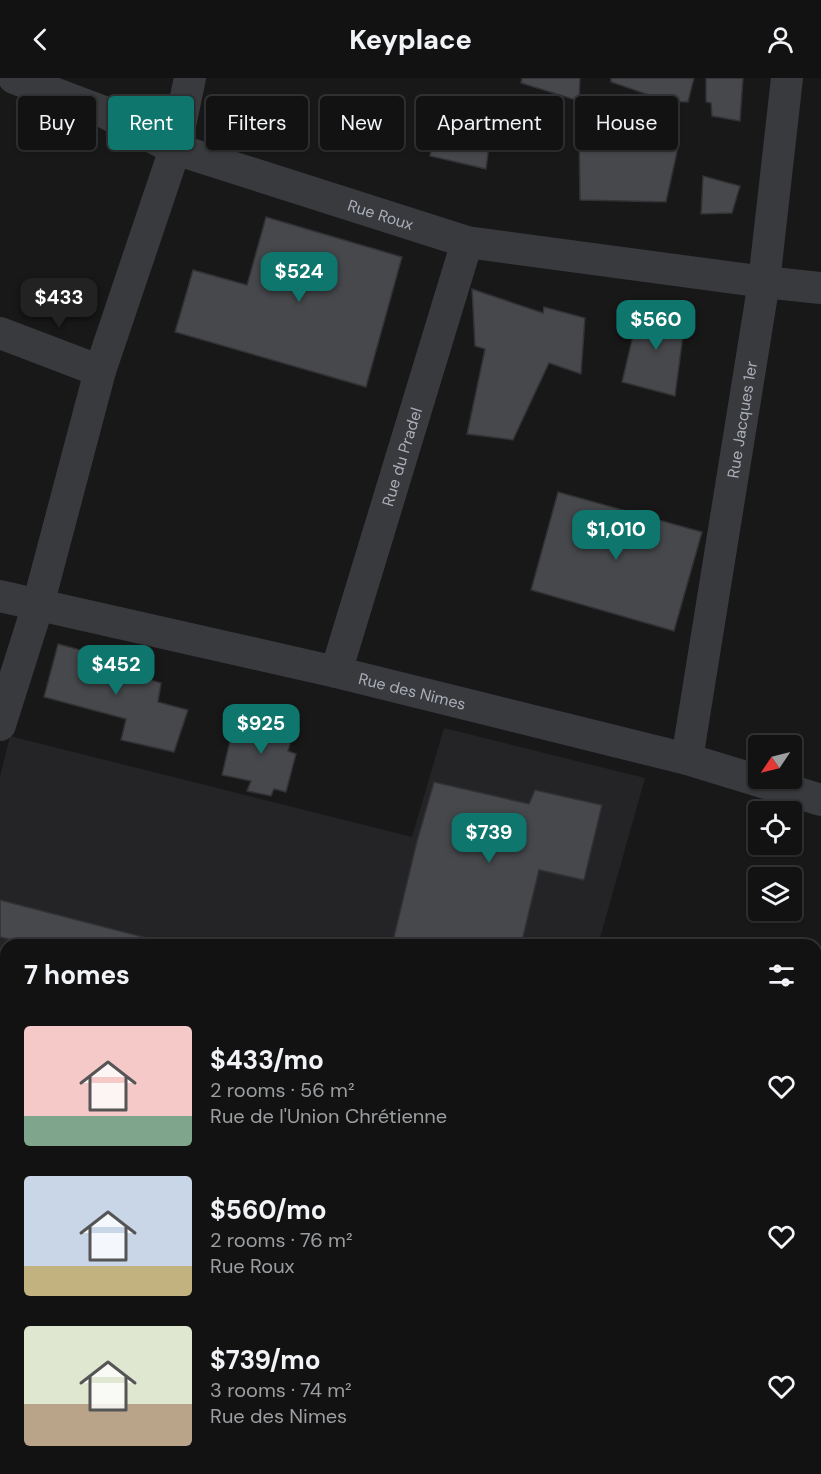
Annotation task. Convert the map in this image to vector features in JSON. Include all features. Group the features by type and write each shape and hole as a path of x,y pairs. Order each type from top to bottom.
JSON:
{"street":[{"name":"Rue Roux","path":"14,78 108,114"},
{"path":"186,96 190,78"},
{"name":"Rue Jacques 1er","path":"687,759 764,282 787,78"},
{"path":"0,725 38,605 100,371 175,150"},
{"name":"Rue Roux","path":"178,150 467,242 821,288"},
{"name":"Rue du Pradel","path":"336,672 467,242"},
{"path":"0,333 100,371"},
{"name":"Rue des Nimes","path":"0,596 336,672 687,759 821,800"}],"shaded area":[{"path":"444,728 645,778 600,939 0,939 0,777 10,736 412,837"}],"building":[{"path":"522,78 580,78 579,96 575,96 575,100 521,83"},
{"path":"611,78 694,78 688,102 678,102 678,96 652,96 611,82"},
{"path":"706,78 743,78 740,121 712,116 711,103 706,102"},
{"path":"431,150 488,150 486,169 430,156"},
{"path":"579,150 677,150 666,202 580,200"},
{"path":"703,176 740,186 732,213 701,214"},
{"path":"266,217 402,257 366,387 175,332 193,270 247,285"},
{"path":"472,289 543,313 544,307 585,318 581,374 549,363 513,440 467,434 485,349 475,346"},
{"path":"639,310 686,313 675,396 622,382"},
{"path":"558,492 702,532 674,631 531,590"},
{"path":"58,644 129,663 127,673 161,683 158,702 188,710 174,752 121,740 126,719 44,697"},
{"path":"259,713 276,717 274,728 294,730 288,751 296,754 286,792 274,789 271,796 247,791 251,781 222,775 232,732"},
{"path":"434,782 529,804 535,790 602,805 584,880 539,870 522,939 393,939"},
{"path":"0,900 147,938 8,939 0,937"}]}
